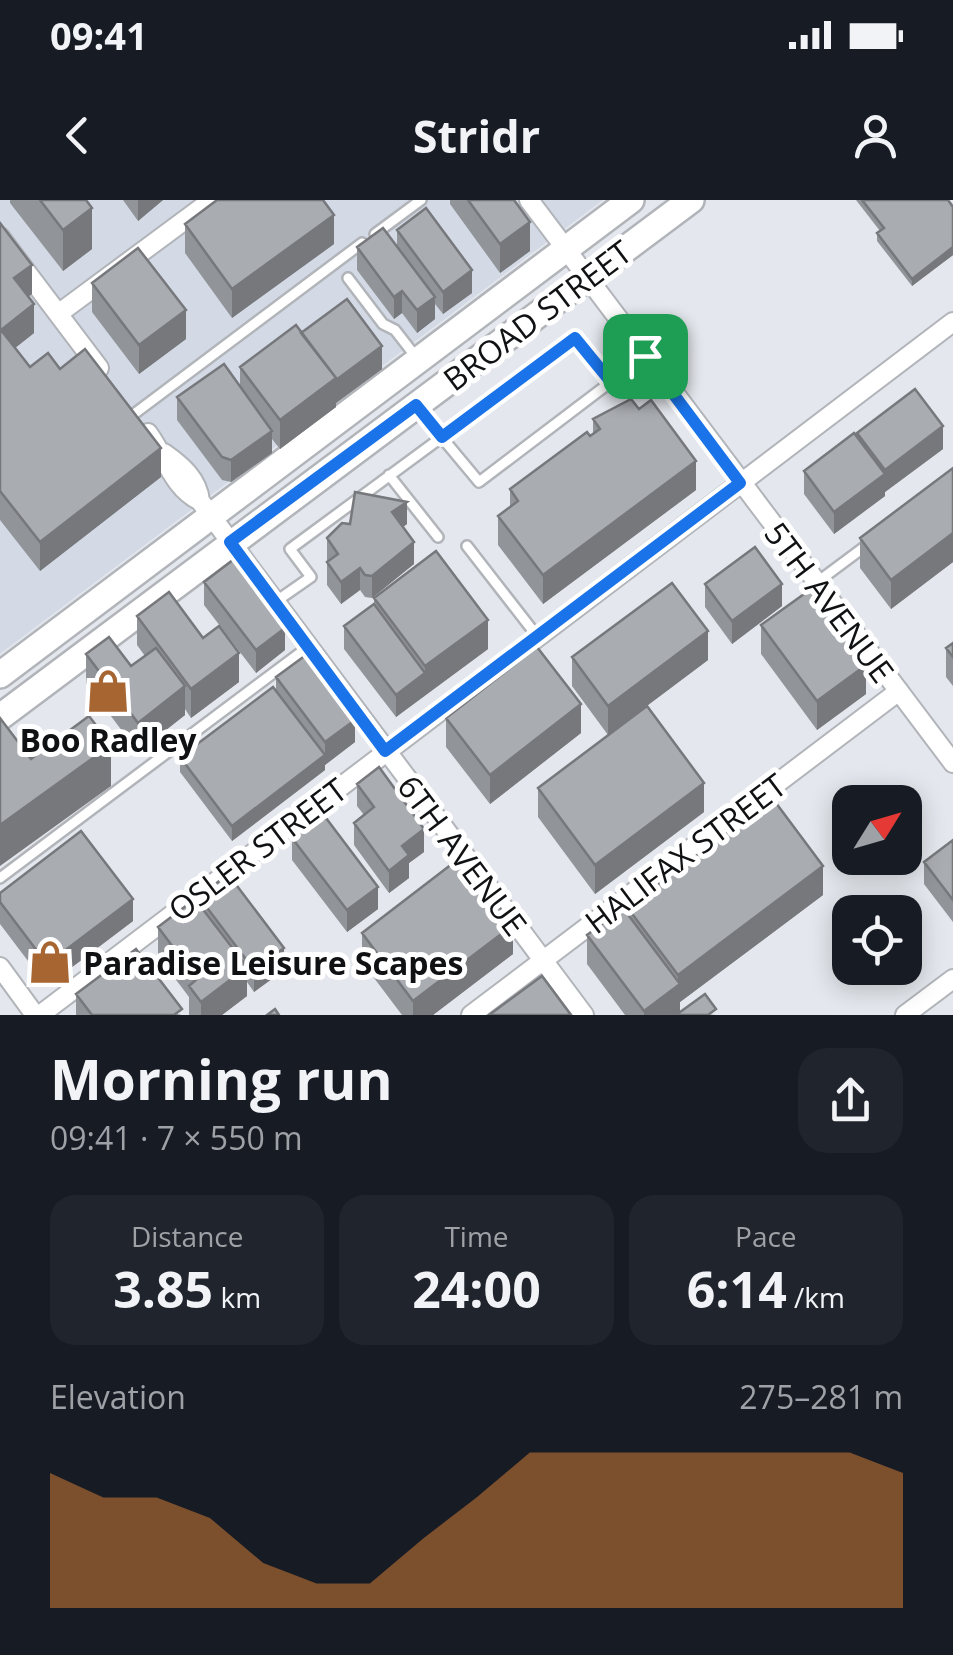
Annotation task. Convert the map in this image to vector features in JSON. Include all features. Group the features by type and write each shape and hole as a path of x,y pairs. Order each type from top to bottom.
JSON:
{"main road":[{"name":"BROAD STREET","path":"0,674 205,509 418,360 632,200"},
{"name":"BROAD STREET","path":"0,717 691,200"}],"street":[{"path":"58,314 212,200"},
{"name":"5TH AVENUE","path":"529,200 953,763"},
{"name":"6TH AVENUE","path":"0,237 163,453 181,465 198,488 205,509 584,1015"},
{"name":"OSLER STREET","path":"37,1015 953,322"},
{"name":"HALIFAX STREET","path":"471,1015 898,691"},
{"path":"0,968 37,1015"},
{"path":"905,1015 953,978"}],"lane":[{"path":"123,400 421,200"},
{"path":"348,278 383,324 396,330 418,360"},
{"path":"275,602 311,577 290,549 575,338 611,382"},
{"path":"416,405 479,482 645,356"},
{"path":"389,475 438,537"},
{"path":"816,583 877,538"},
{"path":"467,546 537,636"},
{"path":"0,878 308,646"}],"shaded area":[{"path":"0,200 603,200 0,654"}],"building":[{"path":"40,200 86,200 92,208 63,230"},
{"path":"217,200 323,200 334,215 232,289 185,224"},
{"path":"468,200 514,200 530,222 500,244"},
{"path":"862,200 948,200 953,207 953,247 912,279 877,233 884,228"},
{"path":"426,208 472,270 443,292 397,230"},
{"path":"0,223 32,265 14,278 34,304 1,330 30,367 48,353 60,369 85,349 161,448 40,542 0,491"},
{"path":"383,228 435,297 417,310 402,291 394,297 357,247"},
{"path":"138,248 186,310 139,345 92,283"},
{"path":"347,299 382,346 336,380 301,333"},
{"path":"296,325 336,378 280,420 240,367"},
{"path":"224,364 272,431 231,460 222,457 177,397"},
{"path":"915,389 943,426 885,470 857,433"},
{"path":"631,399 639,409 651,400 696,461 543,575 498,516 518,501 510,489 587,432 590,436 600,429 593,419"},
{"path":"854,433 885,474 834,512 804,471"},
{"path":"953,468 953,533 891,580 860,538"},
{"path":"355,492 407,502 392,512 414,542 372,576 365,575 360,568 341,582 327,562 338,554 327,538 342,523 350,524"},
{"path":"755,547 782,584 732,621 705,584"},
{"path":"436,551 488,620 425,666 374,598"},
{"path":"233,560 285,628 256,650 204,582"},
{"path":"672,583 708,631 608,706 572,657"},
{"path":"811,589 866,665 817,701 761,625"},
{"path":"169,592 203,638 219,626 239,653 191,689 137,616"},
{"path":"374,604 425,673 396,695 344,626"},
{"path":"109,637 131,666 156,648 185,686 138,723 86,654"},
{"path":"537,647 581,704 490,775 446,718"},
{"path":"306,655 355,720 325,742 276,677"},
{"path":"273,687 325,755 232,826 180,757"},
{"path":"647,706 704,783 595,865 538,788"},
{"path":"89,716 111,745 0,825 0,718 31,759"},
{"path":"379,767 424,829 402,846 409,855 389,871 354,823 374,807 357,784"},
{"path":"773,799 823,866 678,975 627,907"},
{"path":"323,814 378,887 347,910 292,838"},
{"path":"81,831 133,899 47,964 0,902 0,893"},
{"path":"953,840 953,900 924,862"},
{"path":"461,857 513,925 413,1001 362,933"},
{"path":"228,874 284,948 254,970 199,897"},
{"path":"195,899 247,967 201,1002 189,986 197,979 158,927"},
{"path":"623,908 680,984 644,1011 587,935"},
{"path":"136,949 182,1009 174,1015 92,1015 76,994"},
{"path":"542,976 571,1015 489,1015"},
{"path":"705,994 716,1009 708,1015 676,1015"}],"place":[{"name":"Boo Radley","path":"108,691"},
{"name":"Paradise Leisure Scapes","path":"50,962"}],"route":[{"path":"575,338 611,382 645,356 740,483 385,751 230,542 416,405 442,437 575,338"}]}
